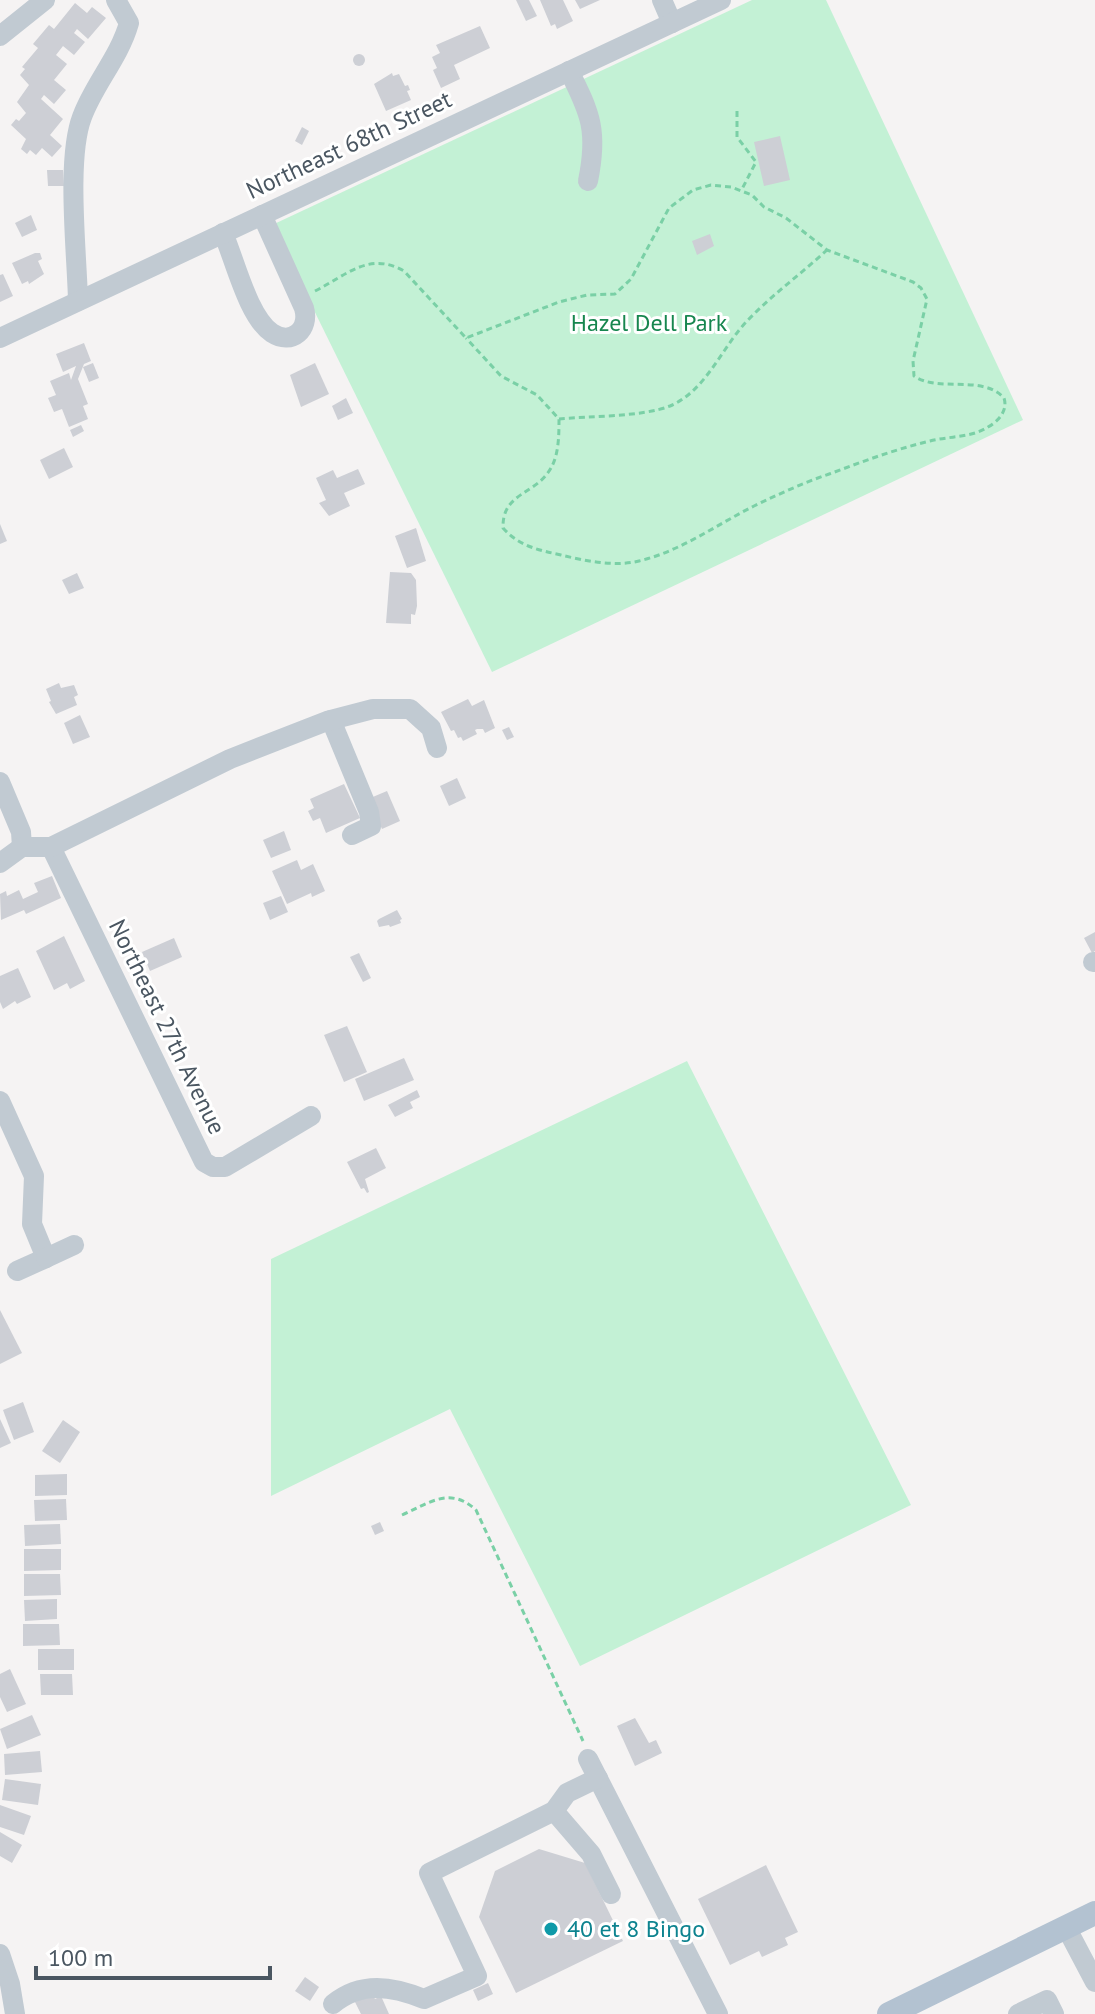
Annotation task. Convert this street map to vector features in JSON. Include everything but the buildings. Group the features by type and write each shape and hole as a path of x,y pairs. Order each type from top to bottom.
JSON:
{"main road":[{"path":"889,2014 1095,1913"}],"street":[{"path":"0,36 45,0"},
{"path":"78,301 77,140 82,117 129,23 116,0"},
{"path":"662,0 672,23"},
{"name":"Northeast 68th Street","path":"0,338 721,0"},
{"path":"569,71 585,102 593,127 593,159 588,181"},
{"path":"223,233 252,309 267,329 279,337 290,338 299,333 306,321 301,298 262,215"},
{"path":"0,863 22,847 51,847 230,759 331,720 373,709 410,709 431,728 437,748"},
{"path":"331,720 369,812 371,826 352,835"},
{"path":"0,782 21,832 22,847"},
{"name":"Northeast 27th Avenue","path":"51,847 204,1162 213,1167 225,1167 311,1116"},
{"path":"0,1101 34,1176 32,1224 46,1258"},
{"path":"17,1271 74,1245"},
{"path":"588,1759 718,2014"},
{"path":"333,2004 344,1995 370,1987 401,1989 428,2006 477,1976 429,1873 554,1811 567,1793 598,1778"},
{"path":"554,1811 591,1854 611,1894"},
{"path":"1066,1927 1095,1982"},
{"path":"0,1954 10,1984 15,2014"},
{"path":"1018,2014 1047,2000 1054,2014"}],"path":[{"path":"737,111 737,137 756,162 741,191"},
{"path":"301,298 364,264 380,261 404,271 501,376 537,395 559,419 559,442 553,467 540,482 509,503 503,515 503,528 514,540 536,550 608,564 637,562 673,550 755,506 817,478 933,440 964,437 987,428 1006,408 1001,394 994,390 925,381 914,376 913,361 927,299 921,288 913,282 827,250 786,218 764,207 752,195 711,185 693,190 669,208 631,279 615,294 587,295 559,302 466,338"},
{"path":"559,419 653,411 682,400 712,369 745,323 827,250"},
{"path":"402,1515 444,1498 457,1497 476,1510 573,1717 588,1759"}],"green space":[{"name":"Hazel Dell Park","path":"752,0 826,0 1023,420 492,672 272,225"},
{"path":"687,1061 911,1505 580,1666 450,1409 271,1496 271,1259"}],"place":[{"name":"40 et 8 Bingo","path":"551,1929"}]}
